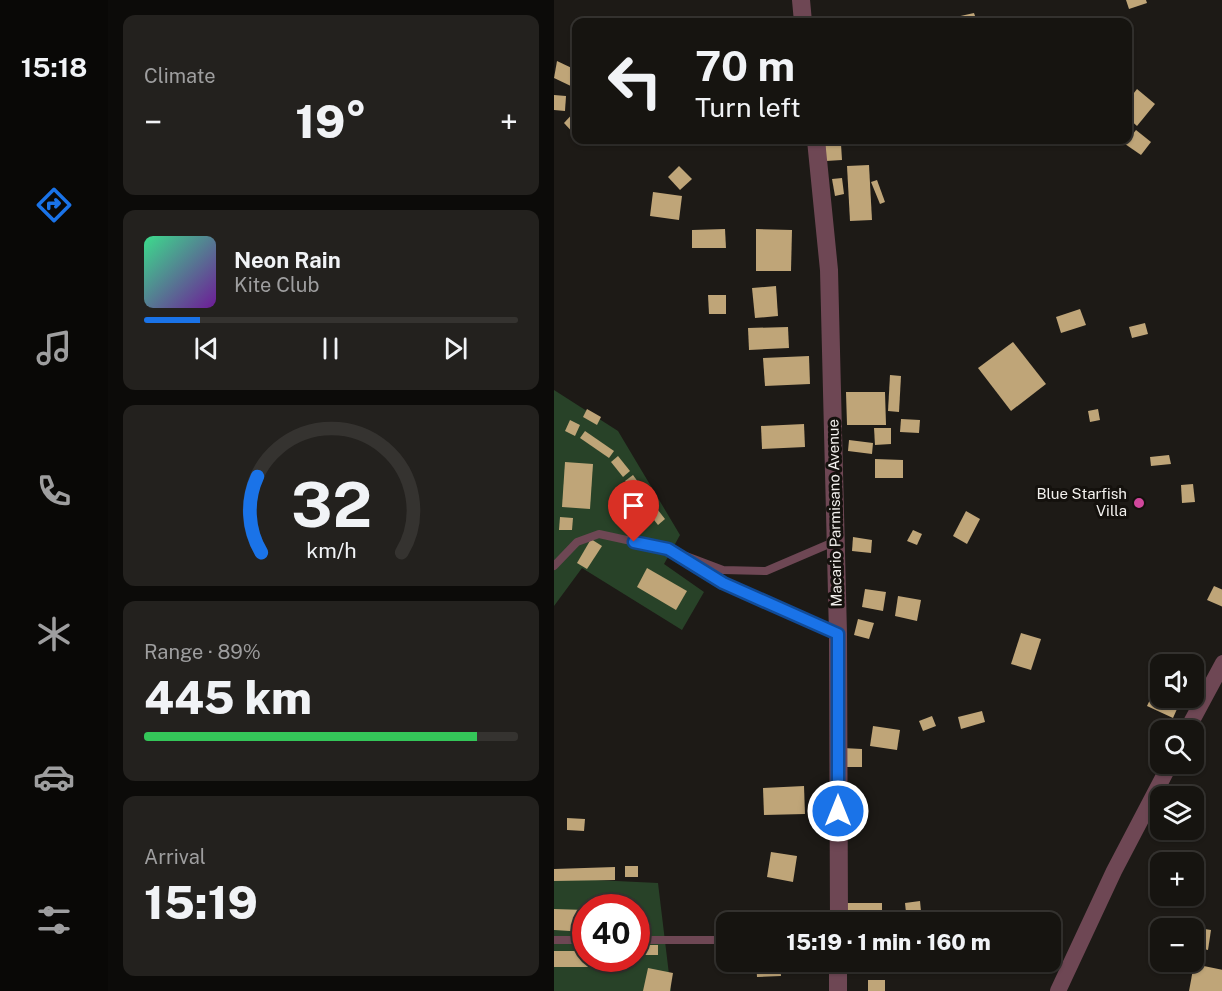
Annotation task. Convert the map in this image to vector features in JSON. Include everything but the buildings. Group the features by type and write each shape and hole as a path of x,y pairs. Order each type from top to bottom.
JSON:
{"street":[{"path":"801,0 803,18"},
{"name":"Macario Parmisano Avenue","path":"816,144 829,270 838,634 839,912"},
{"path":"1192,720 1223,663"},
{"path":"1058,991 1114,871 1165,774"},
{"path":"838,972 838,991"}],"lane":[{"path":"554,566 577,542 599,534 668,549 723,570 766,570 836,541"},
{"path":"668,549 723,583 838,634"},
{"path":"554,940 572,940"},
{"path":"650,940 716,940"}],"green space":[{"path":"554,390 618,431 680,535 664,564 704,592 682,630 582,568 554,606"},
{"path":"554,878 658,883 671,991 554,991"}],"place":[{"name":"Blue Starfish Villa","path":"1139,503"}],"route":[{"path":"634,542 668,549 723,583 766,600 838,634 838,811"}]}
